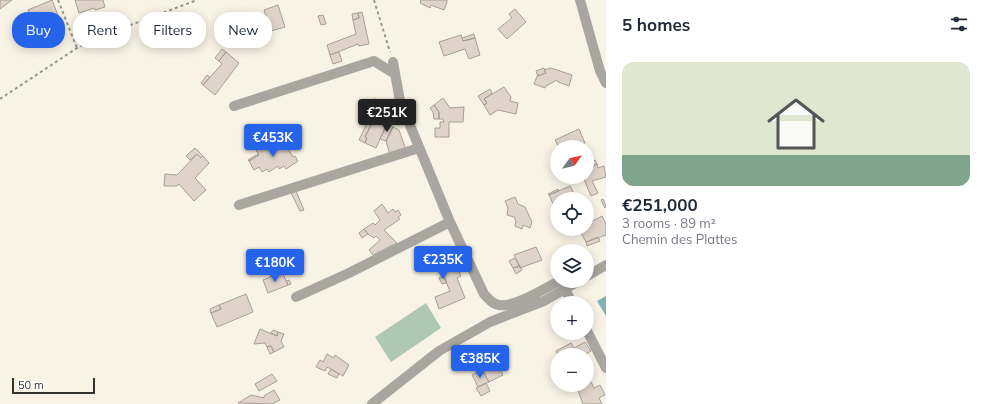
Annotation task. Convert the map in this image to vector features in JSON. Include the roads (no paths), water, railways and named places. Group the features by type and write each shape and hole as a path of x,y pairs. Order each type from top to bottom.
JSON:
{"street":[{"path":"580,0 600,71 606,83"},
{"path":"234,106 374,62 395,74"},
{"path":"393,62 400,101 450,222 484,294 492,302 500,305 516,302 554,288"},
{"path":"239,205 419,148"},
{"path":"296,297 349,273 450,222"},
{"path":"594,266 606,264"},
{"path":"594,272 606,264"},
{"path":"372,404 439,351 490,322 544,301 559,288"},
{"path":"591,340 606,368"}],"water":[{"path":"606,296 606,316 597,301"}]}
